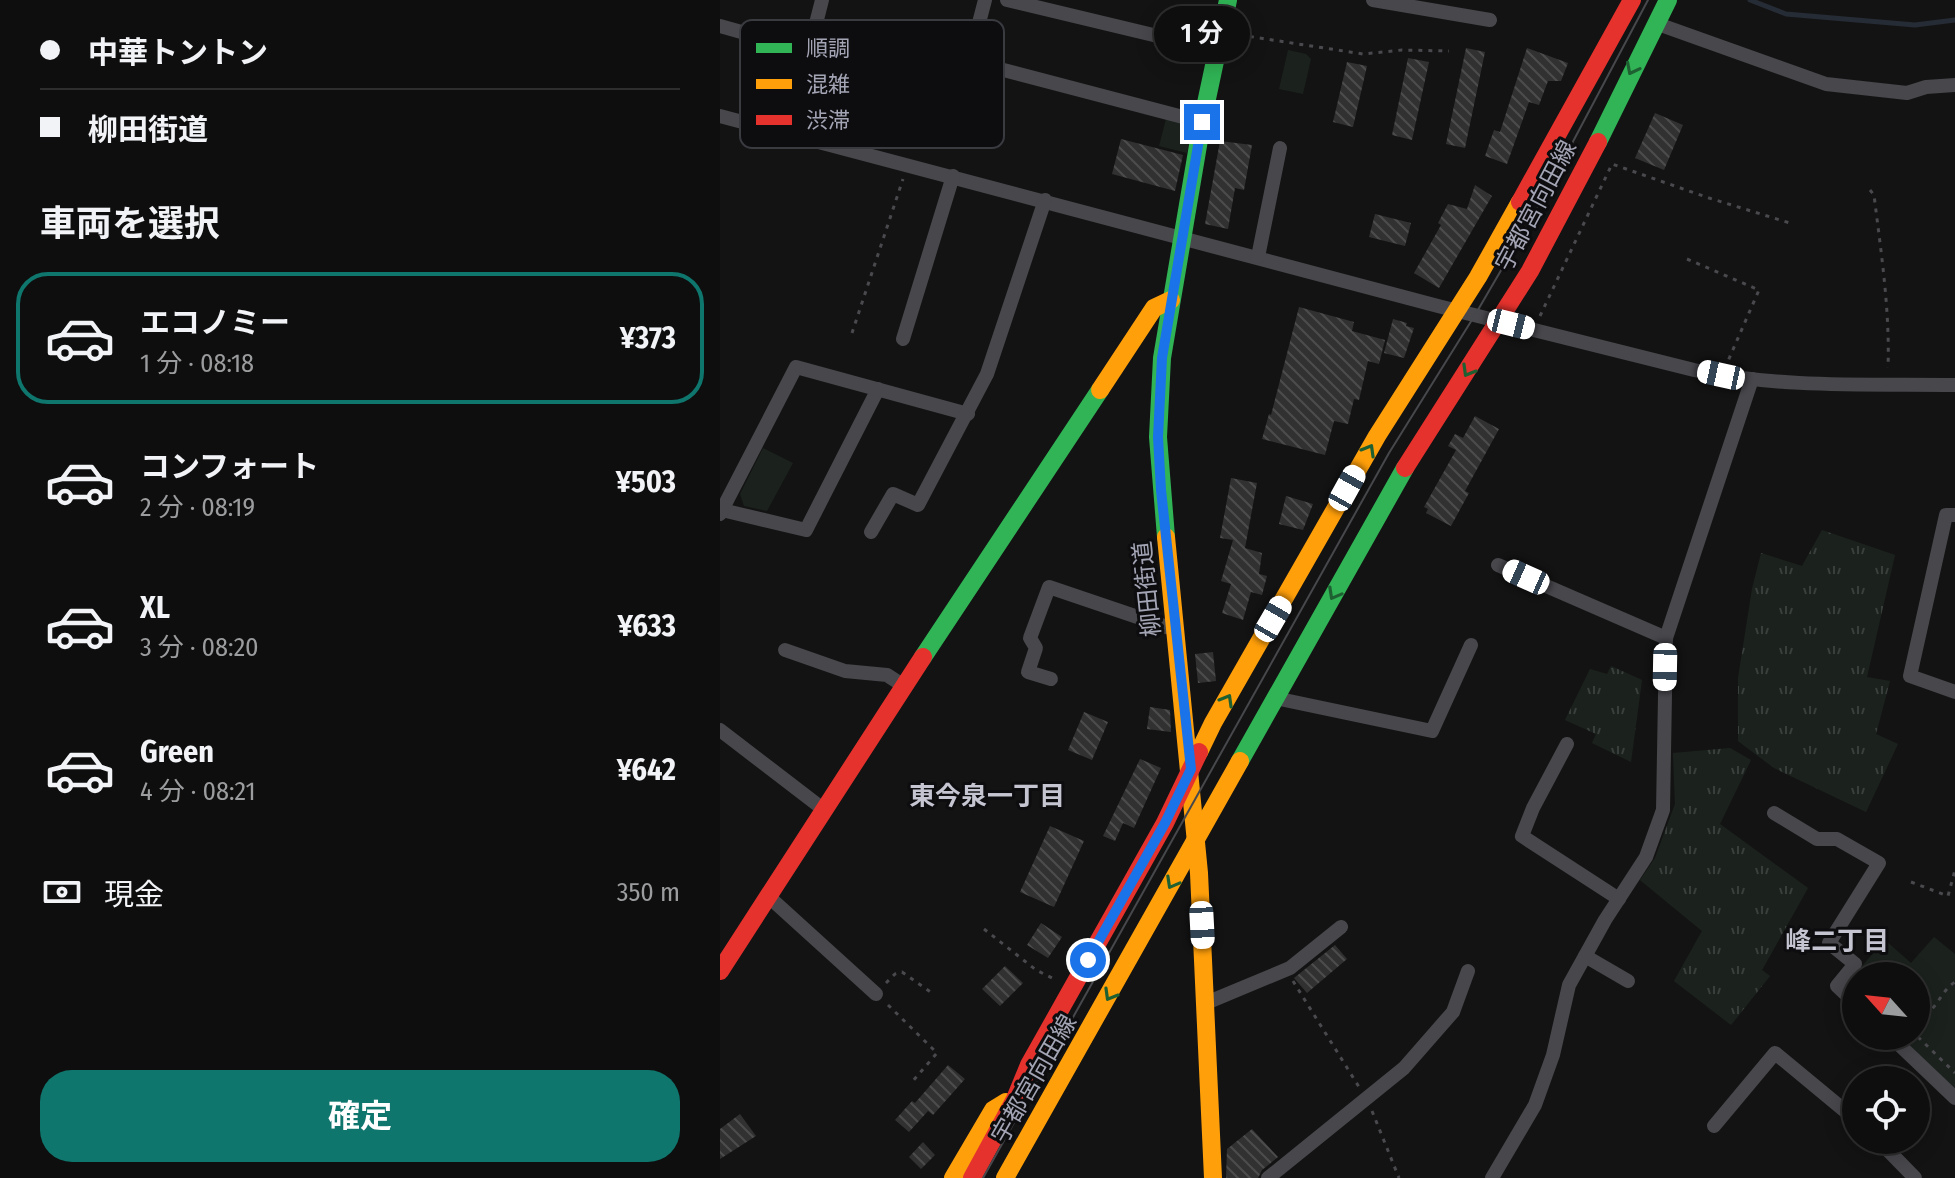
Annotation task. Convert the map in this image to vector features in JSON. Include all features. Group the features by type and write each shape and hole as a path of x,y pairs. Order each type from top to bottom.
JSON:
{"main road":[{"name":"柳田街道","path":"1213,1178 1206,1003 1191,769 1158,437 1162,358 1181,236 1228,0"},
{"name":"宇都宮向田線","path":"972,1178 1015,1099 1029,1065 1165,823 1213,723 1377,436 1459,311 1632,0"},
{"name":"宇都宮向田線","path":"1005,1178 1412,455 1500,321 1567,205 1668,0"},
{"path":"720,971 823,809 1154,308 1171,300"},
{"path":"1021,1178 1064,1077"},
{"path":"953,1178 993,1110 1015,1099"}],"street":[{"path":"817,20 822,0"},
{"path":"980,20 985,0"},
{"path":"1007,0 1218,41"},
{"path":"1373,0 1490,20"},
{"path":"1655,23 1826,84 1907,93 1926,87 1955,85"},
{"path":"720,26 740,32"},
{"path":"1004,70 1202,122"},
{"path":"720,116 740,121"},
{"path":"846,148 1459,311 1721,375 1752,379 1955,385"},
{"path":"1258,257 1280,148"},
{"path":"903,339 953,176"},
{"path":"871,532 893,494 918,505 968,414 987,374 1045,200"},
{"path":"878,389 806,530 721,512 796,367 878,389 968,414"},
{"path":"1492,1178 1535,1105 1553,1055 1569,985 1646,857 1663,810 1666,638 1752,379"},
{"path":"1955,515 1946,515 1910,676 1955,692"},
{"path":"1498,565 1666,638"},
{"path":"1051,679 1028,672 1036,648 1030,638 1049,587 1176,630"},
{"path":"1275,698 1432,731 1471,645"},
{"path":"785,650 845,671 887,675 904,686"},
{"path":"720,730 823,809"},
{"path":"1567,744 1533,808 1522,836 1619,899"},
{"path":"1774,813 1817,839 1837,839 1879,863 1829,943 1853,962"},
{"path":"768,896 876,994"},
{"path":"1206,1003 1286,970 1341,927"},
{"path":"1585,956 1628,981"},
{"path":"1268,1178 1404,1068 1453,1012 1468,971"},
{"path":"1905,1050 1955,1098"},
{"path":"1714,1126 1775,1053 1842,1108"},
{"path":"1892,1154 1915,1178"}],"path":[{"path":"1218,41 1363,54 1402,50 1449,51"},
{"path":"852,333 908,164"},
{"path":"1533,330 1612,164 1793,224"},
{"path":"1870,190 1874,195 1882,262 1889,340 1888,384"},
{"path":"1687,259 1759,290 1721,375"},
{"path":"1911,882 1948,896 1955,870"},
{"path":"984,929 1036,970 1073,988"},
{"path":"1286,970 1366,1098 1399,1178"},
{"path":"912,1082 937,1053 876,994 895,974 902,972 932,993"},
{"path":"1930,1011 1955,982"},
{"path":"1930,1049 1955,1073"}],"green space":[{"path":"1288,50 1306,54 1311,59 1303,94 1279,89"},
{"path":"1166,119 1183,123 1191,133 1187,153 1159,146"},
{"path":"763,448 793,463 767,511 744,506 740,494"},
{"path":"1822,530 1895,555 1867,677 1890,681 1876,734 1898,744 1866,812 1774,768 1738,741 1738,678 1761,553 1802,566"},
{"path":"1611,666 1642,680 1631,762 1592,743 1596,734 1565,720 1590,669 1607,674"},
{"path":"1730,748 1751,760 1720,824 1808,888 1762,970 1770,976 1731,1025 1674,981 1702,931 1640,880 1655,858 1675,804 1673,753"},
{"path":"1934,937 1955,954 1955,1089 1915,1050 1930,1050 1930,962 1912,962"},
{"path":"1885,940 1910,962 1866,962"}],"building":[{"path":"1466,48 1485,52 1465,148 1446,144"},
{"path":"1527,48 1568,63 1561,81 1548,81 1539,105 1529,102 1507,164 1485,156 1494,130 1500,132"},
{"path":"1408,58 1429,62 1412,140 1392,135"},
{"path":"1347,62 1367,66 1353,127 1333,122"},
{"path":"1655,113 1683,125 1664,170 1635,158"},
{"path":"1121,139 1183,155 1175,191 1112,174"},
{"path":"1220,141 1252,145 1244,190 1235,188 1228,229 1205,224"},
{"path":"1475,185 1492,196 1439,288 1414,273 1441,225 1438,223 1448,204 1467,209"},
{"path":"1375,214 1411,223 1405,246 1369,237"},
{"path":"1299,307 1354,322 1352,331 1385,340 1379,364 1368,361 1359,400 1354,399 1348,424 1334,421 1325,455 1262,439"},
{"path":"1393,319 1414,328 1404,358 1384,353"},
{"path":"1475,416 1499,429 1465,491 1469,493 1451,526 1426,513 1428,509 1424,507 1456,450 1448,446 1455,434 1463,438"},
{"path":"1231,478 1257,483 1245,548 1262,553 1259,574 1267,576 1262,595 1251,592 1243,620 1222,613 1231,584 1221,581 1233,540 1220,538"},
{"path":"1286,496 1313,504 1303,530 1279,524"},
{"path":"1213,652 1216,681 1198,683 1195,654"},
{"path":"1150,707 1170,710 1171,732 1147,729"},
{"path":"1084,712 1108,722 1092,760 1068,750"},
{"path":"1140,759 1161,768 1134,828 1123,823 1115,841 1103,836"},
{"path":"1050,826 1084,841 1054,907 1020,892"},
{"path":"1041,923 1062,937 1048,958 1027,945"},
{"path":"1335,945 1347,959 1307,993 1294,978"},
{"path":"1005,966 1023,983 1000,1006 982,989"},
{"path":"948,1065 965,1079 933,1115 928,1111 909,1132 895,1120 912,1101 915,1103"},
{"path":"740,1114 756,1136 720,1159 720,1129"},
{"path":"1252,1129 1278,1157 1262,1170 1258,1178 1226,1178 1227,1149"},
{"path":"923,1142 935,1155 921,1169 909,1157"}],"waterway":[{"path":"1750,0 1786,14 1915,25 1955,20"}],"tram line":[{"path":"983,1178 1389,453 1542,200 1648,0"}],"traffic: fast":[{"path":"1166,537 1158,437 1162,358 1202,122 1228,0"},
{"path":"1598,142 1668,0"},
{"path":"923,657 1100,390"},
{"path":"1240,761 1405,468"}],"traffic: slow":[{"path":"1199,752 1377,436 1478,277 1520,202"},
{"path":"1100,390 1154,308 1171,300"},
{"path":"1166,537 1199,873 1213,1178"},
{"path":"1005,1178 1240,761"},
{"path":"953,1178 993,1110 1006,1102"}],"traffic: jam":[{"path":"1520,202 1632,0"},
{"path":"1405,468 1530,271 1598,142"},
{"path":"720,971 923,657"},
{"path":"972,1178 1015,1099 1029,1065 1165,823 1199,752"}],"district":[{"name":"東今泉一丁目","path":"987,796"},
{"name":"峰二丁目","path":"1837,941"}],"route":[{"path":"1088,960 1165,823 1191,769 1158,437 1162,358 1202,122"}]}
